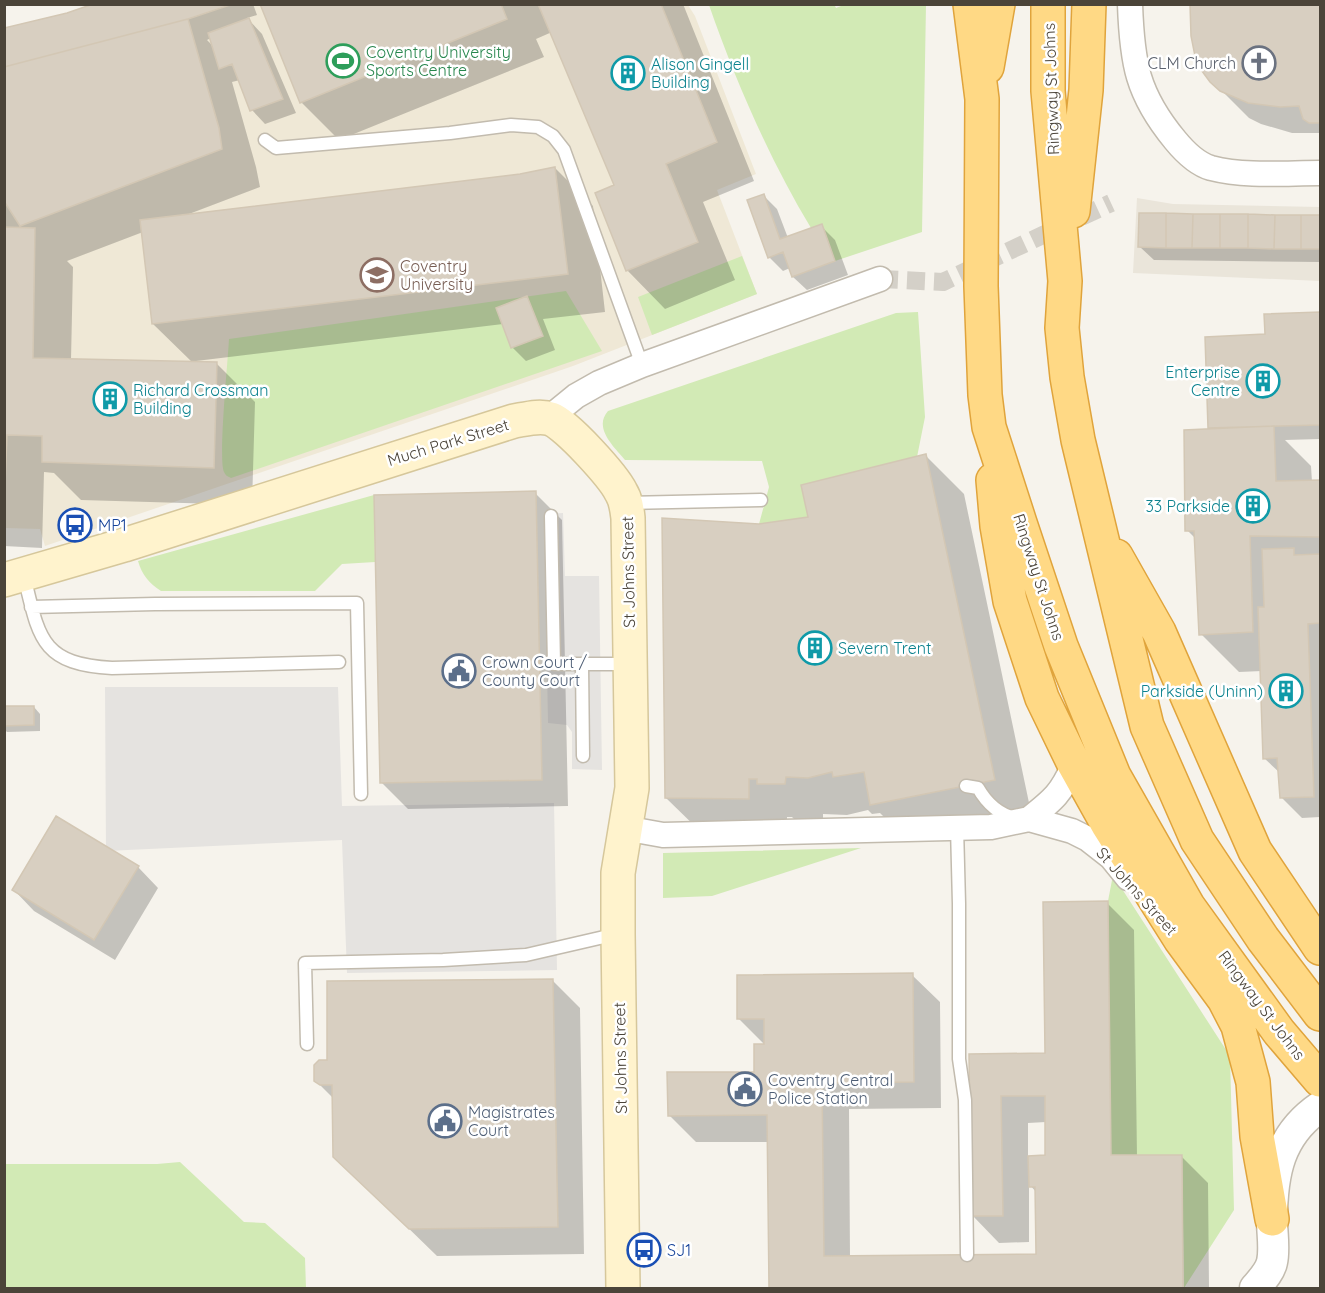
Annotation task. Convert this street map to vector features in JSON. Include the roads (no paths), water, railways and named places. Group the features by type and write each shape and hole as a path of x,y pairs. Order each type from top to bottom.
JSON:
{"highway":[{"name":"Ringway St Johns","path":"969,4 982,99 981,286 985,394 989,427 1061,646 1114,776 1188,906 1279,1032 1320,1080"},
{"path":"982,99 998,4"},
{"name":"Ringway St Johns","path":"1048,4 1048,91 1065,281 1062,328 1067,377 1077,440 1147,726 1197,840 1263,939 1320,1014"},
{"path":"1065,281 1086,90 1089,4"},
{"path":"989,427 997,526 1010,601 1042,698 1074,764 1108,825 1180,939 1224,999 1239,1026 1253,1082 1257,1136 1272,1219"},
{"path":"1098,526 1159,632 1255,851 1320,948"}],"main road":[{"name":"St Johns Street","path":"549,418 568,431 621,490 628,518 632,788 618,873 623,1288"},
{"name":"Much Park Street","path":"14,577 124,545 514,421 549,418"}],"street":[{"path":"1130,4 1131,42 1141,86 1156,118 1185,152 1209,167 1252,174 1320,173"},
{"path":"549,418 583,392 642,365 880,279"},
{"name":"St Johns Street","path":"1024,819 1057,796 1067,782 1074,764"},
{"name":"St Johns Street","path":"624,828 663,834 991,826 1024,819 1053,824 1088,839 1111,857 1180,939"},
{"path":"1255,1288 1263,1279 1277,1275 1272,1219 1274,1179 1280,1156 1291,1136 1314,1112"}],"lane":[{"path":"265,140 276,148 450,133 511,125 538,127 553,136 564,150 642,365"},
{"path":"626,503 761,500"},
{"path":"550,516 554,664 630,663"},
{"path":"14,577 31,607 41,637 50,649 72,661 92,667 339,662"},
{"path":"31,607 357,603 361,794"},
{"path":"582,664 583,756"},
{"path":"966,786 978,788 990,805 1007,816 1024,819"},
{"path":"957,827 959,1059 965,1100 966,1255"},
{"path":"307,1044 305,963 443,960 526,955 618,934"}],"tunnel":[{"path":"880,279 943,282 1111,203"}],"place":[{"name":"Coventry University Sports Centre","path":"343,61"},
{"name":"CLM Church","path":"1259,63"},
{"name":"Alison Gingell Building","path":"628,73"},
{"name":"Coventry University","path":"377,275"},
{"name":"Enterprise Centre","path":"1263,381"},
{"name":"Richard Crossman Building","path":"110,399"},
{"name":"33 Parkside","path":"1253,506"},
{"name":"MP1","path":"75,525"},
{"name":"Severn Trent","path":"815,648"},
{"name":"Crown Court / County Court","path":"459,671"},
{"name":"Parkside (Uninn)","path":"1286,691"},
{"name":"Coventry Central Police Station","path":"745,1089"},
{"name":"Magistrates Court","path":"445,1121"},
{"name":"SJ1","path":"644,1250"}]}
